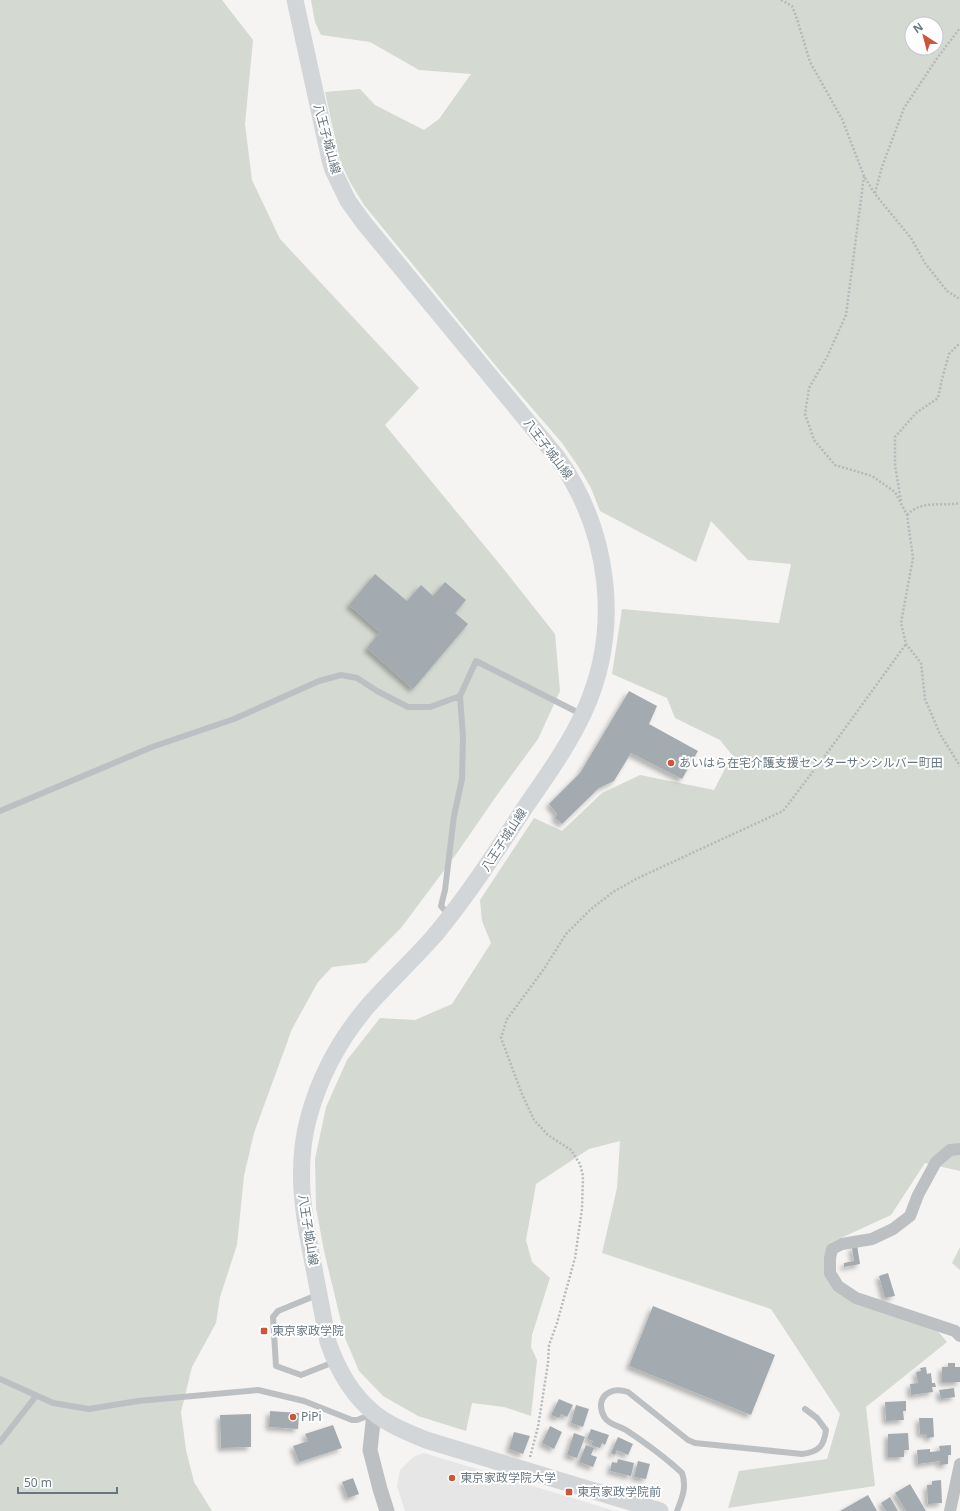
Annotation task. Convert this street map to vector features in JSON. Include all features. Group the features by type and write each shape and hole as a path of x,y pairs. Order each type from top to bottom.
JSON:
{"main road":[{"name":"八王子城山線","path":"295,0 325,141 333,170 348,201 364,223 557,457 570,475 590,518 598,542 604,568 607,610 604,643 598,674 583,715 566,746 485,870 451,916 427,944 367,1007 345,1035 317,1090 308,1117 304,1139 301,1188 303,1214 328,1342 336,1362 351,1387 374,1413 403,1430 426,1440 660,1511"}],"street":[{"path":"960,1149 950,1150 936,1162 921,1190 910,1216 893,1230 872,1239 842,1244 832,1249 830,1258 830,1273 838,1286 856,1298 955,1331 960,1336"},
{"path":"374,1413 370,1450 387,1511"},
{"path":"950,1511 960,1464"}],"lane":[{"path":"451,916 441,906 445,890 454,816 462,779 463,736 460,696 476,661 583,715"},
{"path":"0,811 152,747 234,719 319,681 341,675 357,678 377,692 408,708 430,706 460,696"},
{"path":"319,1295 278,1311 273,1317 276,1366 301,1375 336,1362"},
{"path":"0,1379 53,1403 89,1409 153,1399 258,1390 304,1401 352,1420 357,1420 374,1413"},
{"path":"677,1511 684,1489 684,1479 682,1473 624,1430 609,1422 605,1418 600,1405 603,1398 610,1392 620,1390 628,1392 688,1440 695,1443 802,1454 816,1451 825,1440 826,1430 817,1418 806,1409"},
{"path":"0,1442 36,1396"}],"path":[{"path":"781,0 792,6 810,62 842,119 864,176 875,194 911,238 925,263 947,291 960,299"},
{"path":"875,194 882,166 904,108 938,57 960,28"},
{"path":"864,176 846,315 827,357 809,388 805,414 814,440 836,465 872,476 895,492 907,515 913,558 901,622 906,644 921,663 925,699 940,734 960,766"},
{"path":"901,503 895,465 895,437 916,413 938,398 949,354 960,344"},
{"path":"907,515 913,508 932,504 960,503"},
{"path":"526,1470 538,1427 548,1363 549,1344 557,1323 575,1258 582,1209 583,1176 580,1164 571,1150 548,1135 534,1120 522,1094 501,1038 507,1019 544,969 566,934 591,909 613,892 638,878 783,811 906,644"}],"shaded area":[{"path":"0,0 222,0 253,40 245,124 252,180 280,239 419,388 385,425 555,634 560,691 538,739 457,853 401,928 366,963 332,967 318,982 292,1029 254,1133 244,1176 237,1245 220,1297 216,1323 192,1367 181,1412 186,1450 194,1482 212,1511 0,1511"},
{"path":"311,0 960,0 960,1171 925,1163 891,1215 830,1243 827,1273 845,1297 936,1329 947,1342 866,1407 875,1486 728,1508 739,1471 827,1459 840,1414 771,1309 602,1253 617,1188 620,1141 589,1149 536,1184 526,1240 532,1262 550,1278 532,1335 531,1347 537,1360 531,1416 504,1407 472,1403 466,1431 418,1416 383,1396 359,1371 345,1338 324,1251 316,1208 315,1159 326,1107 347,1060 380,1018 415,1020 452,1004 491,943 482,921 480,900 534,818 562,831 602,793 640,775 714,790 732,755 720,740 675,718 667,698 612,674 622,609 779,623 791,564 748,560 711,521 696,562 600,511 591,488 562,443 500,371 364,205 350,182 340,161 325,92 360,89 375,105 424,130 439,119 471,74 419,70 370,42 321,35 315,22"},
{"path":"960,1247 960,1270 952,1263"},
{"name":"東京家政学院大学","path":"424,1453 615,1511 405,1511 397,1486 400,1470 413,1457"}],"building":[{"path":"375,574 407,601 421,585 433,596 445,582 466,600 455,613 468,624 413,689 367,648 380,632 349,605"},
{"name":"あいはら在宅介護支援センターサンシルバー町田","path":"629,691 657,706 649,724 698,751 682,779 631,753 614,781 599,788 562,824 555,818 557,814 549,804 580,773"},
{"path":"857,1245 860,1264 844,1267 844,1263 854,1261 852,1248"},
{"path":"888,1273 895,1296 885,1298 879,1276"},
{"path":"653,1306 775,1355 751,1415 629,1366"},
{"path":"948,1363 955,1363 955,1367 960,1367 960,1382 942,1382 942,1367 948,1367"},
{"path":"926,1367 927,1374 931,1373 932,1383 935,1383 936,1387 932,1387 933,1392 911,1395 910,1384 918,1383 916,1372 921,1371 920,1368"},
{"path":"954,1388 955,1397 941,1399 939,1390"},
{"path":"559,1399 573,1405 567,1417 561,1414 559,1418 551,1415"},
{"path":"906,1401 906,1411 903,1411 904,1420 886,1421 885,1402"},
{"path":"576,1405 589,1409 583,1427 571,1423"},
{"path":"270,1411 299,1413 298,1429 269,1427"},
{"path":"251,1414 251,1447 221,1448 220,1415"},
{"path":"919,1418 933,1418 934,1437 927,1438 927,1434 920,1434"},
{"path":"333,1425 342,1448 299,1462 293,1446 308,1441 305,1434"},
{"path":"550,1426 562,1432 554,1449 542,1443"},
{"path":"591,1429 609,1435 605,1445 602,1443 600,1448 591,1445 593,1441 587,1439"},
{"path":"514,1432 530,1436 523,1454 509,1449"},
{"path":"574,1433 585,1437 577,1458 567,1455"},
{"path":"908,1433 909,1450 904,1450 904,1457 888,1457 888,1434"},
{"path":"618,1437 633,1444 628,1455 617,1450 615,1455 611,1453"},
{"path":"586,1445 594,1448 591,1455 597,1457 593,1467 579,1462"},
{"path":"951,1445 951,1455 948,1455 948,1464 940,1465 940,1461 918,1464 917,1450 930,1449 930,1452 940,1451 939,1446"},
{"path":"618,1459 634,1463 631,1476 610,1471 612,1462 617,1463"},
{"path":"638,1461 650,1464 646,1479 634,1477"},
{"path":"353,1478 359,1494 348,1498 342,1482"},
{"path":"941,1480 942,1503 928,1504 927,1485 932,1485 932,1481"},
{"path":"910,1484 926,1511 906,1511 895,1493"},
{"path":"868,1495 877,1511 840,1511"},
{"path":"890,1497 898,1511 886,1511 881,1503"}],"place":[{"name":"あいはら在宅介護支援センターサンシルバー町田","path":"671,763"},
{"name":"東京家政学院","path":"264,1331"},
{"name":"PiPi","path":"293,1417"},
{"name":"東京家政学院大学","path":"452,1478"},
{"name":"東京家政学院前","path":"569,1492"}]}
